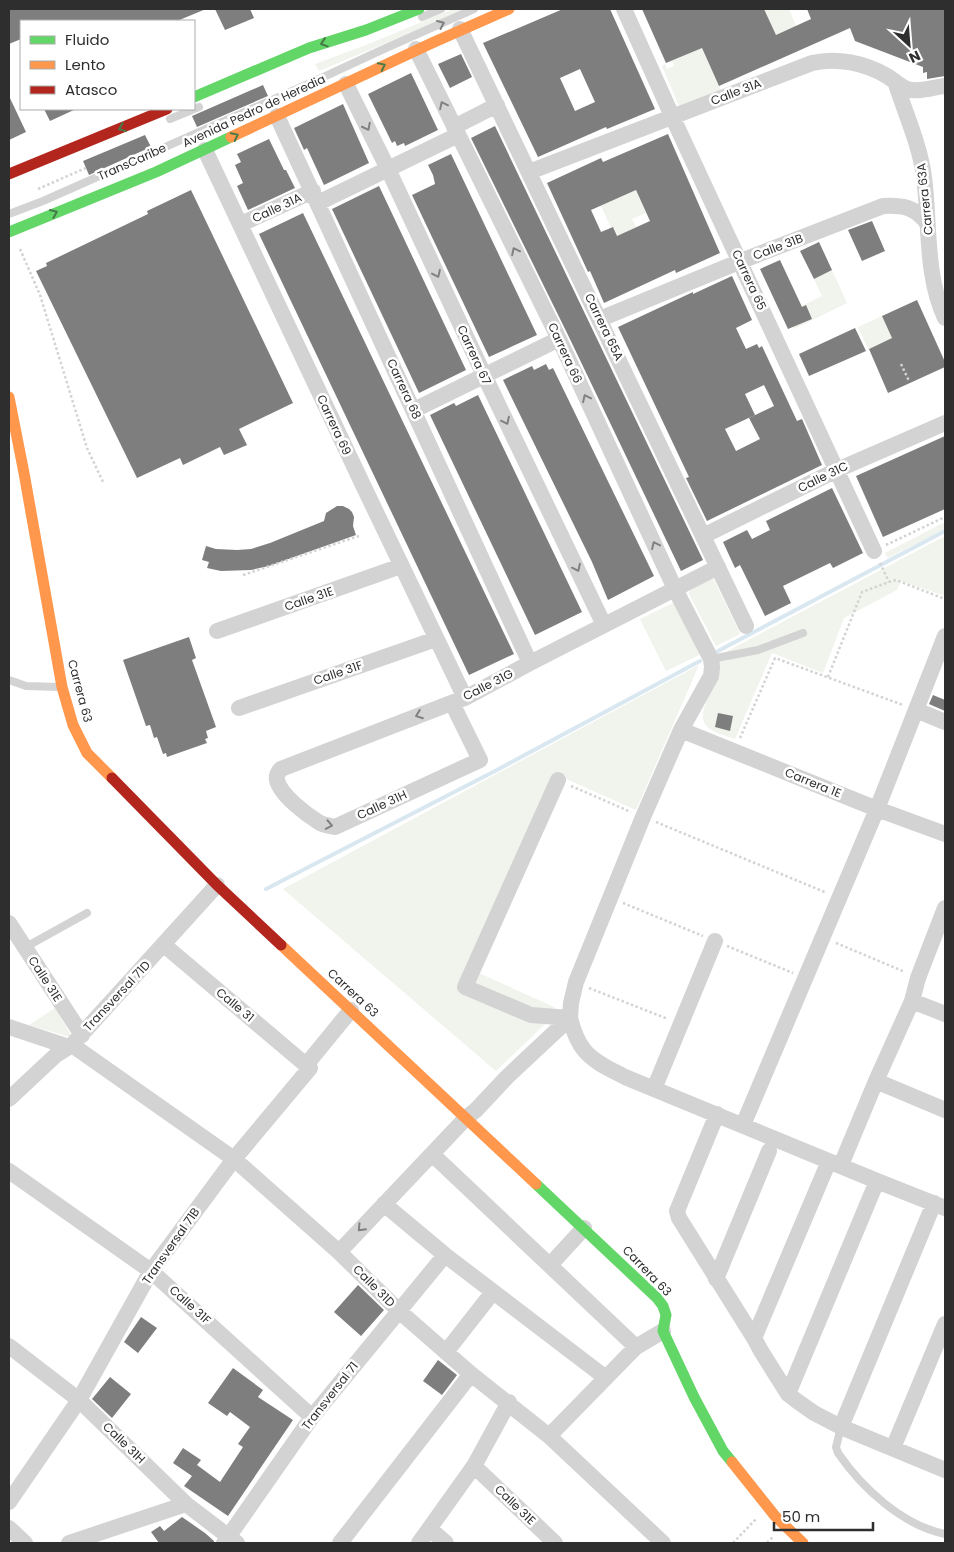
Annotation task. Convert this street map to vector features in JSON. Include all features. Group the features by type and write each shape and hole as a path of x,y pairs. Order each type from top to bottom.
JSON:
{"main road":[{"name":"Avenida Pedro de Heredia","path":"9,232 205,150 416,49 509,9"},
{"path":"195,97 309,48 417,14"},
{"path":"9,174 160,113"},
{"name":"Carrera 63","path":"9,397 16,473 62,687 73,725 87,753 217,885 351,1010 471,1114 584,1228 658,1298 666,1315 663,1331 694,1397 723,1450 768,1507 803,1543"}],"street":[{"name":"Carrera 65","path":"624,9 876,555"},
{"name":"Carrera 65A","path":"460,29 746,626"},
{"name":"Carrera 66","path":"416,49 559,339 675,589 710,659"},
{"name":"Calle 31A","path":"529,172 823,60 843,61 882,73 908,90 945,86"},
{"name":"Carrera 63A","path":"895,82 921,159 936,293 938,303 945,318"},
{"name":"Carrera 67","path":"346,84 604,625"},
{"name":"Calle 31A","path":"241,224 388,169 498,105"},
{"name":"Carrera 68","path":"277,116 530,663"},
{"name":"Carrera 69","path":"205,150 436,639 480,760"},
{"name":"Calle 31B","path":"600,319 741,261 883,206 899,206 914,210 927,223"},
{"path":"414,410 559,339"},
{"name":"Calle 31C","path":"703,536 837,470 945,423"},
{"name":"Calle 31E","path":"217,631 401,566"},
{"name":"Calle 31G","path":"290,798 280,788 277,779 277,774 281,769 458,701 718,568"},
{"path":"743,1125 877,809 945,636"},
{"name":"Calle 31F","path":"239,708 436,639"},
{"path":"710,659 712,667 711,676 681,730 643,817 576,982 570,1018 577,1039 585,1052 606,1067 654,1089 940,1205 841,1426"},
{"path":"916,710 945,722"},
{"name":"Carrera 1E","path":"681,730 877,809 945,834"},
{"name":"Calle 31H","path":"290,798 300,809 321,823 335,827 480,760"},
{"path":"558,780 465,987 531,1015 570,1018"},
{"name":"Transversal 71D","path":"9,1099 56,1055 74,1042 217,885"},
{"path":"754,1338 912,1001 918,978 945,908"},
{"name":"Calle 31E","path":"9,922 74,1042"},
{"path":"654,1089 715,941"},
{"name":"Calle 31","path":"164,945 306,1065"},
{"path":"912,1001 945,1014"},
{"name":"Transversal 71B","path":"9,1502 80,1400 151,1270 234,1159 310,1068 306,1065 351,1010"},
{"path":"339,1252 507,1076 570,1018"},
{"path":"9,1027 74,1042"},
{"name":"Calle 31D","path":"74,1042 234,1159 339,1252 399,1311 471,1374 549,1436 663,1543"},
{"path":"876,1081 945,1110"},
{"path":"717,1114 677,1211 679,1218 788,1394 814,1414 945,1470"},
{"path":"716,1278 769,1151"},
{"path":"432,1154 636,1347"},
{"name":"Calle 31F","path":"9,1171 151,1270 312,1417"},
{"path":"788,1394 877,1181"},
{"path":"384,1204 445,1255 606,1378"},
{"path":"550,1265 584,1228"},
{"name":"Transversal 71","path":"230,1541 312,1417 445,1255"},
{"path":"446,1352 493,1292"},
{"path":"893,1448 945,1324"},
{"path":"549,1436 636,1347 663,1331"},
{"name":"Calle 31H","path":"9,1346 80,1400 186,1504 230,1541"},
{"path":"340,1543 471,1374"},
{"path":"419,1543 474,1466 508,1402"},
{"name":"Calle 31E","path":"474,1466 555,1543"},
{"path":"69,1543 186,1504"},
{"path":"9,1528 25,1543"},
{"path":"430,1529 446,1543"}],"lane":[{"path":"417,14 442,9"},
{"name":"TransCaribe","path":"9,214 43,201 474,9"},
{"name":"TransCaribe","path":"195,106 204,104"},
{"name":"TransCaribe","path":"160,113 175,110"},
{"path":"710,659 758,650 803,633"},
{"path":"9,680 26,686 62,687"},
{"path":"24,948 87,913"},
{"path":"841,1426 836,1447 838,1453 867,1488 906,1519 934,1532 945,1534"}],"path":[{"path":"38,189 86,168"},
{"path":"19,246 40,295 87,448 104,484"},
{"path":"901,364 909,381"},
{"path":"889,582 876,555 945,517"},
{"path":"243,575 359,536"},
{"path":"828,677 862,592 896,580 945,599"},
{"path":"734,751 775,658 916,710"},
{"path":"558,780 840,898"},
{"path":"823,938 918,978"},
{"path":"576,982 681,1024"},
{"path":"733,1543 768,1507"}],"shaded area":[{"path":"453,9 467,9 319,71 315,64 366,45"},
{"path":"764,9 789,9 796,26 776,35"},
{"path":"695,34 721,90 679,106 662,66 665,64 667,69 674,66 672,61 686,55 680,40"},
{"path":"611,181 619,198 636,190 646,213 632,219 636,227 617,236 614,227 611,228 597,197"},
{"path":"832,270 847,303 794,329 793,327 812,319 806,306 781,316 822,296 814,279"},
{"path":"882,316 892,338 868,349 858,327"},
{"path":"945,522 945,529 888,558 885,553"},
{"path":"945,536 945,596 901,581 897,590 844,618 823,673 772,653 735,739 710,729 705,724 703,718 704,711 718,676 718,656"},
{"path":"713,578 740,634 716,646 689,594 690,589"},
{"path":"675,602 701,654 666,671 640,619"},
{"path":"699,665 636,810 555,774 468,968 554,1007 548,1021 496,1071 283,889"},
{"path":"55,1008 73,1038 29,1025"}],"building":[{"path":"9,9 206,9 179,20 20,20 20,39 9,44"},
{"path":"215,9 250,9 254,18 225,30"},
{"path":"563,9 610,9 655,109 607,129 606,127 538,157 483,43","holes":["580,69 595,102 575,111 560,78"]},
{"path":"642,9 764,9 776,35 811,19 807,9 945,9 945,76 927,79 927,72 923,73 923,67 855,41 850,28 719,86 702,48 666,63"},
{"path":"461,54 472,77 450,88 438,64"},
{"path":"411,73 438,130 405,146 404,143 397,146 395,141 392,143 368,94"},
{"path":"263,85 268,96 197,127 192,116"},
{"path":"9,96 26,132 9,140"},
{"path":"343,104 369,163 324,185 307,148 304,150 294,128"},
{"path":"44,110 74,110 50,121"},
{"path":"495,126 703,560 681,571 471,138"},
{"path":"668,134 720,253 676,273 675,270 604,303 547,183 601,158 603,162","holes":["636,190 650,221 617,236 613,227 601,232 591,210"]},
{"path":"145,135 151,147 89,175 83,161"},
{"path":"269,139 295,188 248,210 237,186 243,183 235,165 241,162 237,154"},
{"path":"451,154 537,335 489,357 412,195 435,184 428,165"},
{"path":"379,186 466,370 419,393 332,209"},
{"path":"191,190 293,403 239,429 247,445 224,455 220,447 183,465 180,458 137,478 36,271 47,266 46,263 148,214 147,211"},
{"path":"303,213 514,654 469,675 259,234"},
{"path":"872,221 885,251 862,261 848,230"},
{"path":"819,242 832,270 814,279 800,251"},
{"path":"780,260 802,307 806,305 812,319 788,329 760,269"},
{"path":"732,276 752,320 736,328 746,349 757,344 759,348 762,346 797,421 802,419 822,465 707,521 686,478 689,477 618,327 693,292 693,294","holes":["764,385 774,406 749,418 760,439 736,451 725,429 755,415 745,394"]},
{"path":"917,300 945,362 945,367 888,393 869,349 892,338 882,316"},
{"path":"855,328 866,351 809,376 799,354"},
{"path":"546,364 549,370 553,368 654,576 608,600 592,562 503,380 532,366 534,370"},
{"path":"478,395 582,612 535,635 430,415 454,403 456,406"},
{"path":"945,436 945,509 883,537 856,476"},
{"path":"832,488 863,553 833,568 830,563 783,586 791,603 765,616 740,565 735,568 723,542 747,530 752,539 770,530 766,521"},
{"path":"337,506 343,506 352,512 356,535 269,566 251,570 221,571 207,568 209,562 202,560 206,546 216,549 251,549 324,521 326,513"},
{"path":"189,637 196,658 192,660 216,727 206,731 208,738 205,739 207,743 167,757 166,753 163,754 157,737 154,738 150,725 146,726 123,660"},
{"path":"933,695 945,700 945,711 929,704"},
{"path":"718,713 733,716 730,731 715,727"},
{"path":"358,1285 384,1310 361,1336 334,1312"},
{"path":"141,1317 157,1328 138,1353 124,1342"},
{"path":"438,1360 457,1375 442,1395 423,1381"},
{"path":"233,1368 263,1390 258,1397 293,1420 228,1516 184,1486 192,1476 173,1463 183,1448 201,1460 197,1465 220,1482 243,1447 238,1444 250,1427 230,1412 227,1416 208,1403"},
{"path":"110,1377 131,1394 112,1418 92,1399"},
{"path":"182,1517 205,1533 214,1543 159,1543 151,1532 160,1526 164,1531"}],"waterway":[{"path":"718,651 945,531"},
{"path":"266,889 495,771 700,661"}],"traffic: fast":[{"path":"195,97 309,48 366,30 419,9"},
{"path":"9,232 156,172 231,137"},
{"path":"536,1184 657,1298 663,1306 666,1315 663,1331 694,1397 723,1451 732,1462"}],"traffic: slow":[{"path":"231,137 509,9"},
{"path":"9,397 62,687 73,725 87,753 112,778"},
{"path":"281,945 536,1184"},
{"path":"732,1462 775,1516 803,1543"}],"traffic: jam":[{"path":"9,174 165,110"},
{"path":"112,778 217,885 281,945"}]}
